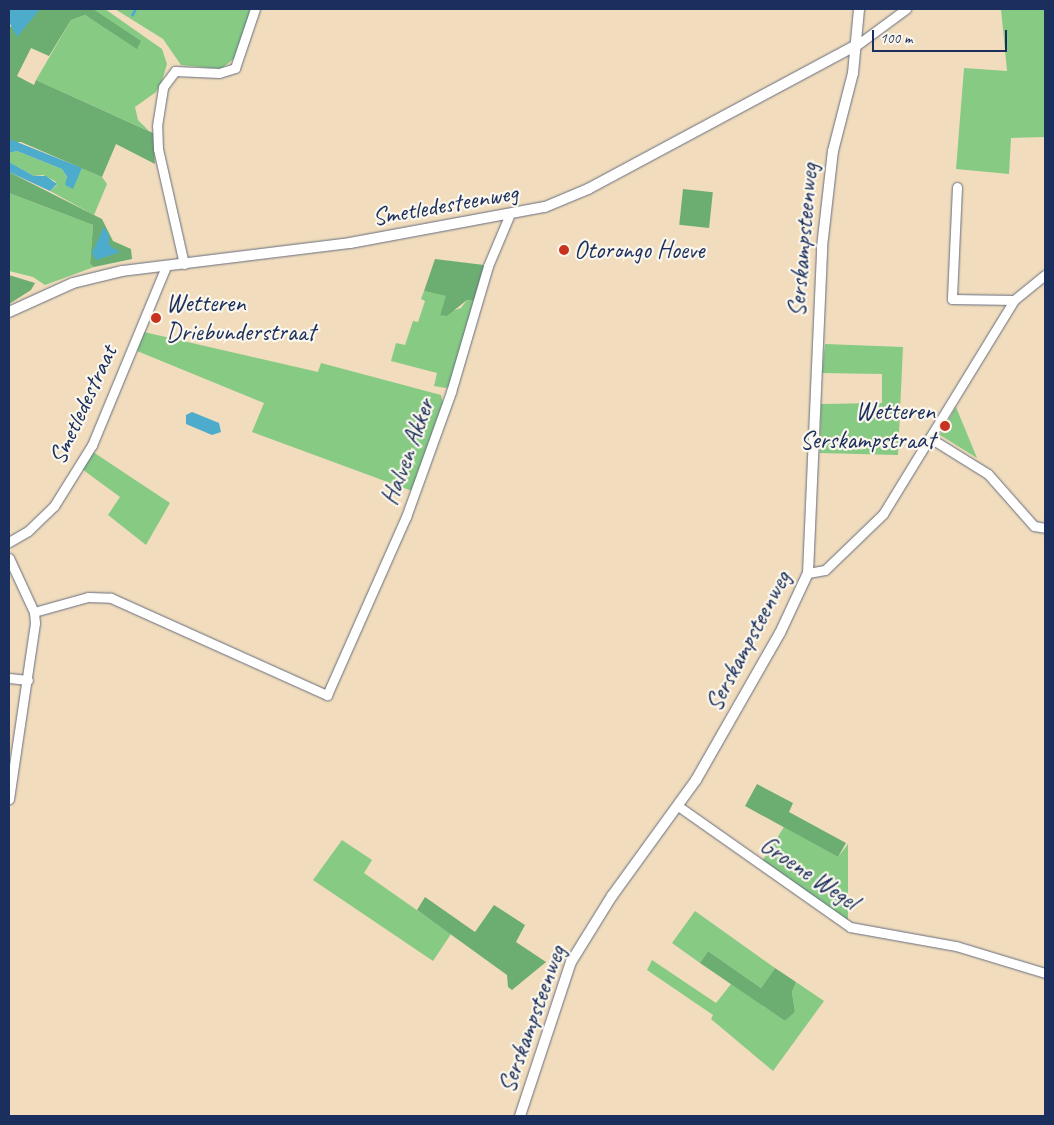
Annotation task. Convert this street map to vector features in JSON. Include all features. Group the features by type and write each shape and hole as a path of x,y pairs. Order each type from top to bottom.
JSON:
{"street":[{"path":"184,264 158,148 157,126 163,87 175,70 219,73 235,68 255,9"},
{"name":"Serskampsteenweg","path":"520,1116 570,962 607,903 678,806 780,632 808,573 822,247 833,151 857,45 859,9"},
{"path":"857,45 906,9"},
{"name":"Smetledesteenweg","path":"9,312 73,283 122,271 350,244 509,216 559,202 588,189 857,45"},
{"path":"957,187 952,299 1014,300"},
{"name":"Halven Akker","path":"34,612 88,597 111,598 327,694 406,517 451,392 488,266 509,216"},
{"name":"Smetledestraat","path":"9,542 43,518 92,445 166,266"},
{"path":"808,573 825,570 883,514 1014,300 1045,275"},
{"path":"930,438 988,474 1034,526 1045,528"},
{"path":"9,558 34,612 28,680 9,799"},
{"path":"9,678 28,680"},
{"name":"Groene Wegel","path":"678,806 850,927 956,946 1045,973"}],"green space":[{"path":"32,9 93,9 141,41 137,49 85,15 71,20 49,56 31,48 17,76 34,85 36,80 153,133 155,164 116,144 102,177 21,142 9,142 9,27 17,25"},
{"path":"93,9 105,9 162,49 167,64 162,81 156,92 135,107 138,120 149,131 36,80 71,20 85,15 137,48"},
{"path":"115,9 251,9 236,57 221,69 181,65 163,39"},
{"path":"1001,9 1045,9 1045,137 1011,138 1009,174 956,169 964,68 1007,71"},
{"path":"17,151 62,169 73,188 82,168 102,177 107,184 94,215 50,191 57,185 55,181 43,175 34,176 9,162 9,153"},
{"path":"9,172 102,219 113,241 131,249 132,259 94,267 90,264 93,225 9,193"},
{"path":"683,189 713,192 709,228 679,225"},
{"path":"9,193 93,225 90,264 94,267 45,285 33,277 9,271"},
{"path":"435,259 484,265 474,300 467,300 447,316 440,315 446,296 424,291"},
{"path":"9,275 35,283 31,290 9,304"},
{"path":"424,291 447,296 440,315 461,308 467,300 474,300 449,386 446,388 434,386 437,373 391,361 396,343 405,345 413,321 418,322 425,301 421,299"},
{"path":"144,332 318,372 321,363 441,395 443,403 412,491 252,432 264,403 137,351"},
{"path":"825,344 903,347 898,455 820,453 821,404 882,403 882,374 822,373"},
{"path":"956,407 977,458 940,435"},
{"path":"93,452 170,503 146,545 108,515 120,497 82,469"},
{"path":"757,784 793,803 789,812 846,843 838,857 745,806"},
{"path":"784,827 838,857 848,844 848,922 761,863"},
{"path":"342,840 372,860 364,873 451,934 433,961 313,880"},
{"path":"425,897 475,932 494,905 525,925 516,942 546,962 512,990 508,987 507,975 417,910"},
{"path":"695,911 775,968 761,988 708,951 700,963 672,943"},
{"path":"708,951 761,988 775,968 796,982 792,992 795,1012 785,1021 700,963"},
{"path":"652,960 716,1003 731,984 785,1021 795,1012 792,992 796,982 824,1001 773,1071 711,1019 713,1015 647,970"}],"water":[{"path":"9,9 40,9 17,37 9,22"},
{"path":"12,140 82,168 73,189 65,185 67,177 62,169 17,151 9,153 9,142"},
{"path":"9,162 34,176 46,176 57,184 50,191 9,172"},
{"path":"104,227 109,235 109,245 120,252 96,260 92,253"},
{"path":"192,412 219,423 221,432 212,435 186,424 186,415"}],"waterway":[{"path":"132,15 135,9"}],"place":[{"name":"Otorongo Hoeve","path":"564,250"},
{"name":"Wetteren Driebunderstraat","path":"156,318"},
{"name":"Wetteren Serskampstraat","path":"945,426"}]}
